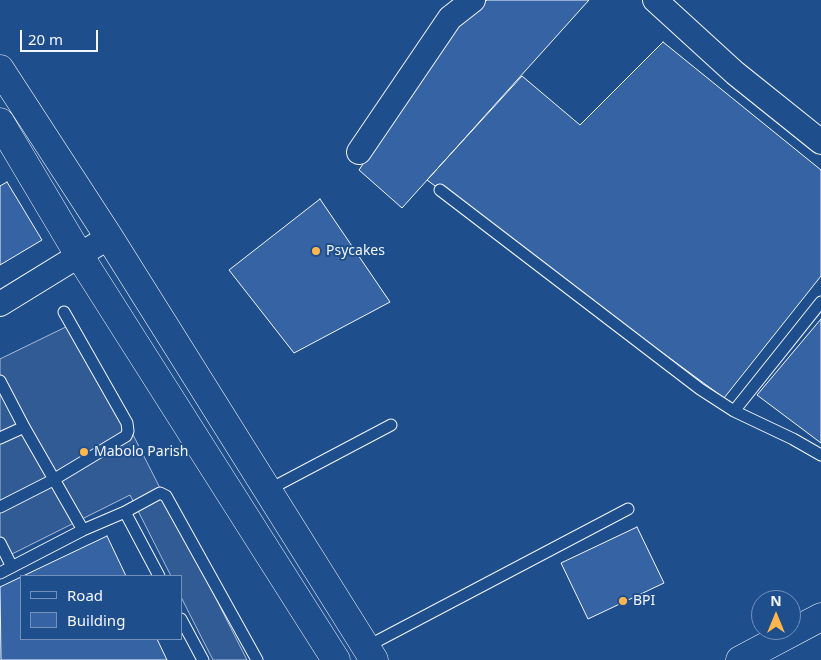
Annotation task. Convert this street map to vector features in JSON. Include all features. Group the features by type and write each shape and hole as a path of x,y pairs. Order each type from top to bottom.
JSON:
{"main road":[{"path":"3,81 109,237 370,653"},
{"path":"0,122 79,255 336,660"},
{"path":"740,660 821,617"}],"street":[{"path":"359,152 450,18 473,0"},
{"path":"655,0 735,74 821,142"},
{"path":"0,304 109,237"}],"lane":[{"path":"440,190 700,390 734,411 793,438 821,455"},
{"path":"734,411 821,302"},
{"path":"0,506 53,480 126,436 128,431 127,423 64,312"},
{"path":"0,382 53,480 83,530"},
{"path":"268,490 390,425"},
{"path":"0,438 24,428"},
{"path":"0,573 160,493 166,496 256,660"},
{"path":"370,653 628,510"},
{"path":"125,512 158,575"},
{"path":"0,543 12,567"},
{"path":"182,621 203,660"}],"shaded area":[{"path":"76,322 247,660 213,660 182,599 182,575 170,575 130,495 2,559 0,556 0,359"}],"building":[{"path":"487,0 589,0 402,208 359,170 455,25"},
{"path":"663,42 821,170 821,276 724,398 427,180 522,76 580,125"},
{"path":"7,182 42,240 0,265 0,186"},
{"path":"320,199 390,302 294,353 229,270"},
{"path":"821,319 821,443 757,395"},
{"path":"637,527 664,583 588,619 561,563"},
{"path":"107,536 126,575 25,575"},
{"path":"20,577 20,640 157,640 167,660 1,660 0,587"}],"place":[{"name":"Psycakes","path":"316,251"},
{"name":"Mabolo Parish","path":"84,452"},
{"name":"BPI","path":"623,601"}]}
